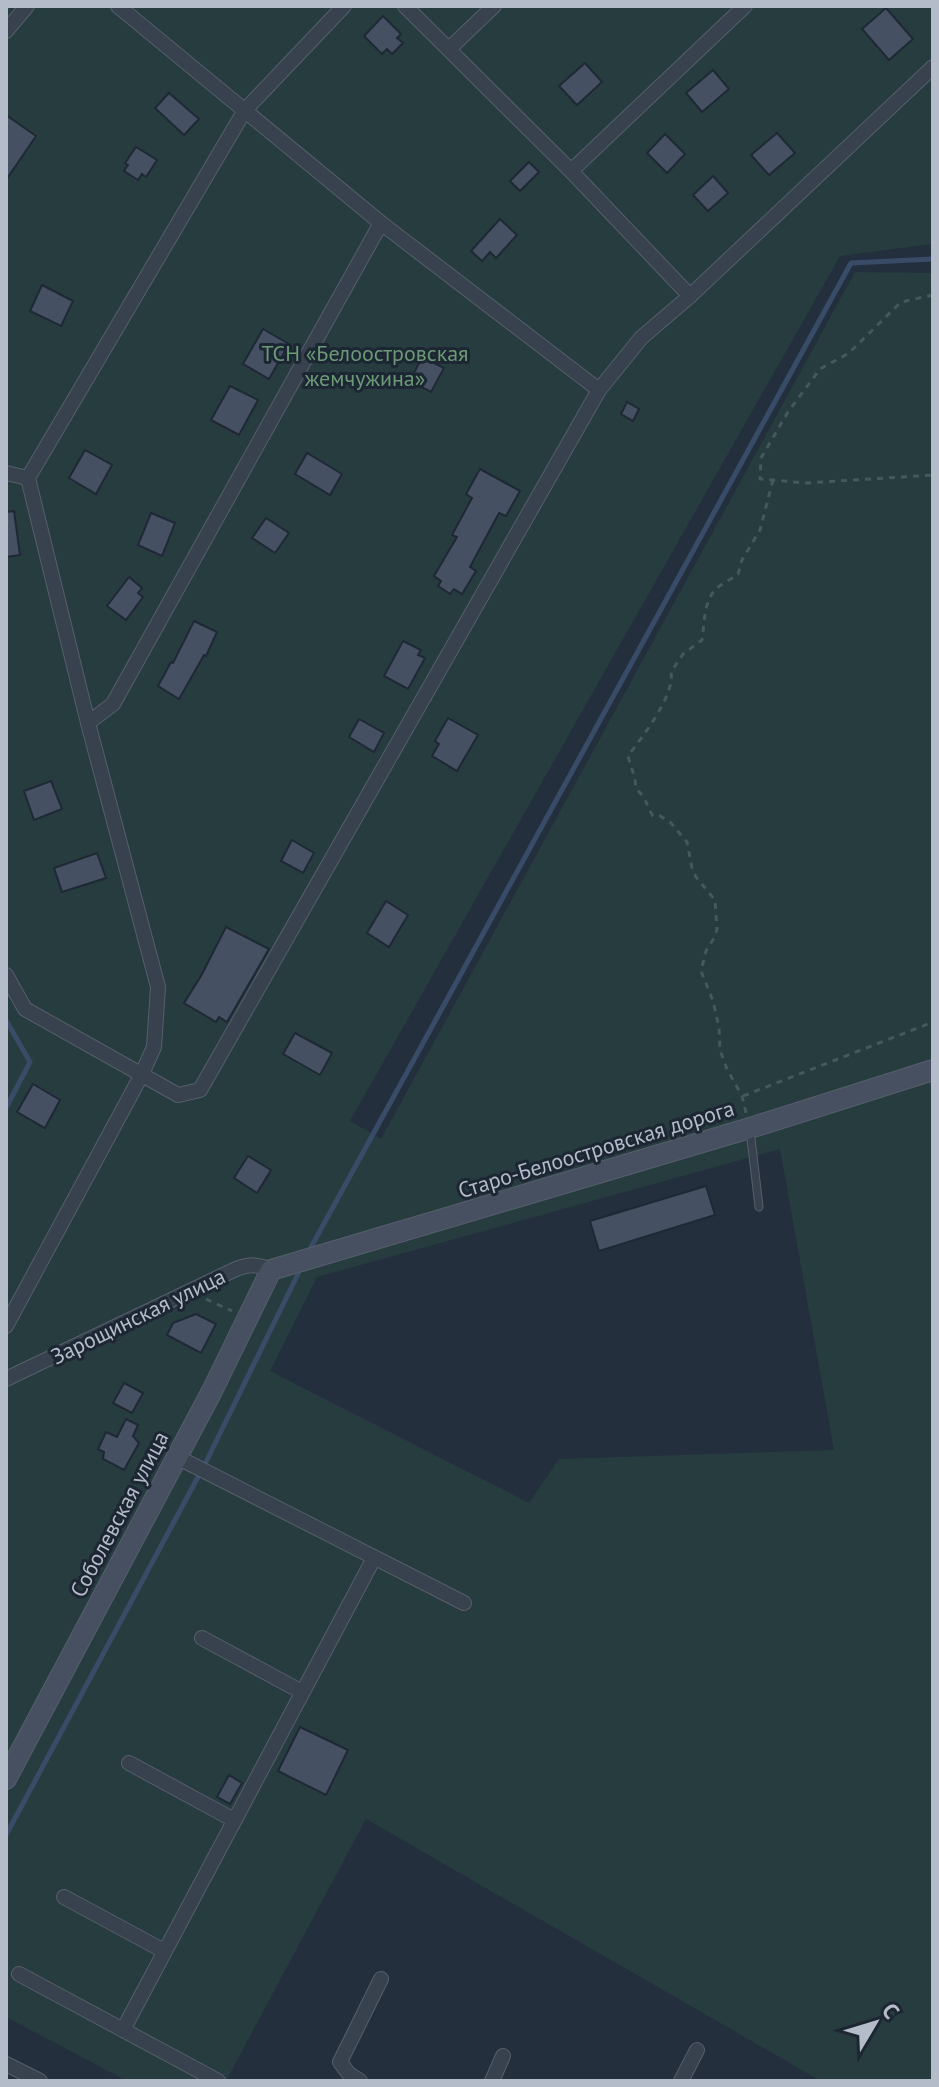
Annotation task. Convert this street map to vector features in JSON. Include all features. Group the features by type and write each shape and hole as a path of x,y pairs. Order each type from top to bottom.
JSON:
{"street":[{"path":"6,31 27,6"},
{"path":"118,6 381,223 599,390"},
{"path":"6,1326 141,1076 154,1047 158,987 88,723 28,478 245,110 344,6"},
{"path":"405,6 571,171 690,296"},
{"path":"449,49 494,6"},
{"path":"571,171 745,6"},
{"path":"6,975 25,1009 178,1095 200,1090 599,390 641,338 690,296 933,67"},
{"path":"88,723 113,704 381,223"},
{"path":"6,473 28,478"},
{"name":"Старо-Белоостровская дорога","path":"271,1270 750,1128 933,1070"},
{"name":"Зарощинская улица","path":"6,1379 236,1269 259,1265 271,1270"},
{"name":"Соболевская улица","path":"6,1779 177,1457 271,1270"},
{"path":"177,1457 464,1603"},
{"path":"123,2030 374,1558"},
{"path":"202,1638 302,1692"},
{"path":"129,1763 234,1820"},
{"path":"64,1897 164,1951"},
{"path":"19,1974 218,2081"},
{"path":"360,2081 349,2074 340,2062 381,1979"},
{"path":"681,2081 697,2050"},
{"path":"492,2081 503,2056"},
{"path":"6,2064 40,2081"}],"lane":[{"path":"750,1128 759,1207"}],"path":[{"path":"933,295 901,302 849,353 820,369 788,412 761,458 760,479 806,483 933,475"},
{"path":"750,1128 742,1096 720,1050 713,1001 701,971 706,951 717,929 715,900 696,877 687,842 670,822 653,816 646,797 636,789 628,756 653,722 673,683 671,672 683,654 702,640 706,606 712,595 719,586 738,574 742,560 760,530 773,480"},
{"path":"742,1096 933,1022"},
{"path":"205,1299 247,1319"}],"green space":[{"name":"ТСН «Белоостровская жемчужина»","path":"6,6 933,6 933,244 840,256 350,1121 381,1139 855,272 933,273 933,2081 821,2081 366,1819 226,2081 127,2081 6,2017","holes":["780,1149 834,1450 559,1459 529,1503 270,1371 317,1277"]}],"building":[{"path":"886,8 913,39 889,60 862,29"},
{"path":"383,16 401,34 397,38 403,43 392,54 387,49 382,54 364,36"},
{"path":"585,63 602,82 577,105 559,86"},
{"path":"713,70 729,89 702,112 686,93"},
{"path":"169,93 199,119 184,135 155,108"},
{"path":"6,115 36,136 6,180"},
{"path":"777,133 795,153 769,175 751,155"},
{"path":"665,134 685,154 667,173 647,153"},
{"path":"136,147 157,160 146,177 142,174 138,180 124,171 128,165 125,163"},
{"path":"529,162 539,172 520,191 510,181"},
{"path":"713,176 728,193 708,211 693,195"},
{"path":"500,219 517,235 496,258 490,252 482,261 471,251"},
{"path":"42,285 73,301 61,326 30,311"},
{"path":"263,329 289,344 269,379 243,364"},
{"path":"422,357 444,368 431,392 410,381"},
{"path":"230,386 258,400 239,435 211,420"},
{"path":"627,402 639,409 633,421 621,414"},
{"path":"85,450 112,465 96,494 69,478"},
{"path":"307,453 342,474 330,495 295,474"},
{"path":"480,469 520,491 506,516 499,513 470,567 476,571 462,594 454,589 450,594 438,586 441,581 434,576 457,537 452,535 472,498 466,494"},
{"path":"14,511 20,555 6,557 6,512"},
{"path":"151,513 175,523 162,556 138,545"},
{"path":"266,518 289,533 275,553 252,538"},
{"path":"129,577 142,588 138,593 143,597 126,620 107,606"},
{"path":"194,621 217,632 179,699 158,686"},
{"path":"403,641 421,650 418,655 425,658 408,689 384,676"},
{"path":"448,718 478,735 457,771 432,756 439,744 435,741"},
{"path":"359,719 384,733 374,752 349,737"},
{"path":"51,781 62,809 34,820 24,791"},
{"path":"292,840 314,853 303,873 281,861"},
{"path":"97,853 106,878 62,892 54,868"},
{"path":"386,901 408,915 389,947 367,933"},
{"path":"226,927 269,949 227,1022 219,1017 216,1022 184,1003"},
{"path":"295,1033 332,1053 320,1075 283,1054"},
{"path":"33,1084 60,1100 45,1128 17,1112"},
{"path":"248,1156 271,1170 257,1193 234,1178"},
{"path":"706,1186 715,1215 599,1251 590,1221"},
{"path":"196,1314 216,1324 201,1353 167,1335 173,1323"},
{"path":"124,1383 143,1393 132,1413 113,1403"},
{"path":"126,1419 138,1425 133,1436 139,1443 124,1470 103,1459 104,1452 98,1449 106,1432 117,1437"},
{"path":"300,1727 348,1750 326,1795 278,1771"},
{"path":"229,1775 242,1783 230,1804 217,1797"}],"waterway":[{"path":"310,1249 851,263 933,259"},
{"path":"6,1020 30,1062 6,1108"},
{"path":"205,1464 298,1274"},
{"path":"6,1835 198,1477"}]}
